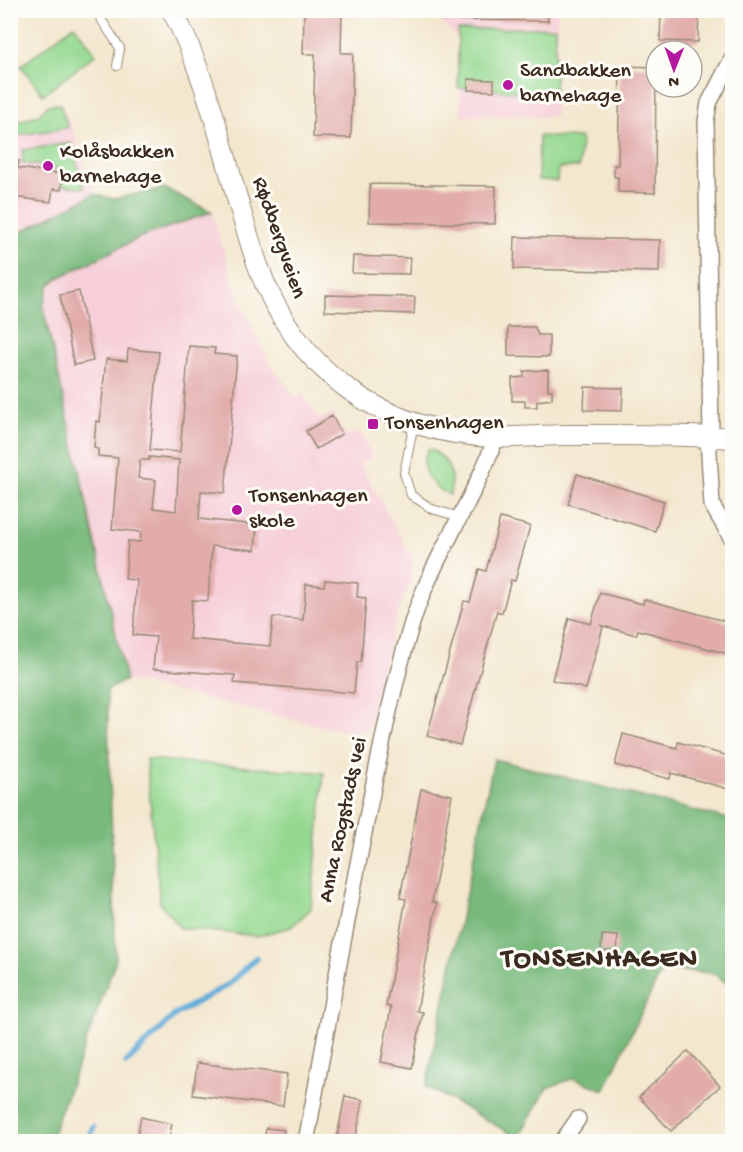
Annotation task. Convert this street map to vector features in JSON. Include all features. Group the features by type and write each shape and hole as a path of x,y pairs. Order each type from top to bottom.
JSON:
{"street":[{"name":"Rødbergveien","path":"172,10 196,60 257,262 280,317 302,346 339,384 387,413 452,432 496,437 732,438"},
{"path":"732,59 709,102 706,121 709,437 712,505 732,539"},
{"name":"Anna Rogstads vei","path":"306,1142 395,679 413,619 483,473 496,437"},
{"path":"562,1142 578,1119"}],"lane":[{"path":"95,10 120,48 117,66"},
{"path":"414,422 404,473 406,485 411,495 421,504 461,517"}],"shaded area":[{"name":"Sandbakken barnehage","path":"433,11 558,11 555,117 461,116 457,39"},
{"name":"Kolåsbakken barnehage","path":"61,102 76,138 94,194 11,237 11,123 37,114 47,104"},
{"name":"Tonsenhagen skole","path":"212,212 238,297 272,368 298,398 303,394 320,420 332,413 347,437 359,430 373,457 360,464 411,555 414,556 412,578 398,612 375,696 370,728 364,731 342,731 126,680 43,306 45,293 58,278 141,237"}],"green space":[{"path":"74,25 96,54 43,95 21,66"},
{"path":"555,27 555,94 458,88 458,30"},
{"path":"60,104 68,128 11,136 11,124 38,115 48,105"},
{"path":"539,136 581,138 579,167 558,168 557,181 538,180"},
{"path":"71,143 84,188 55,185 56,168 22,163 23,150"},
{"path":"164,188 212,212 141,237 58,278 49,286 43,306 126,680 107,690 116,960 50,1141 11,1141 11,237 94,194 114,199"},
{"path":"429,449 436,452 448,467 451,480 450,495 437,488 425,470 425,456"},
{"path":"146,759 324,773 311,909 291,927 257,936 180,928 160,903"},
{"path":"494,759 732,820 732,986 712,973 662,970 604,1090 574,1078 547,1088 518,1138 426,1086"}],"building":[{"path":"304,10 342,10 341,53 353,53 351,138 313,137 315,54 303,54"},
{"path":"440,10 548,10 548,21 440,20"},
{"path":"661,10 699,10 698,39 660,39"},
{"path":"620,66 644,67 644,99 656,99 655,193 618,192 618,177 614,177 614,165 618,165"},
{"path":"468,79 494,80 494,91 468,90"},
{"path":"10,160 19,161 18,168 63,174 61,190 53,189 51,202 13,197 10,208"},
{"path":"370,184 496,186 495,224 369,222"},
{"path":"515,237 660,240 659,272 514,269"},
{"path":"353,256 410,258 409,274 352,273"},
{"path":"79,291 93,361 74,365 60,295"},
{"path":"325,295 415,297 414,314 325,311"},
{"path":"508,327 535,327 538,335 549,335 549,357 508,356"},
{"name":"Tonsenhagen skole","path":"189,346 215,348 214,354 237,356 225,493 201,491 199,519 257,525 255,550 212,546 208,601 192,600 189,639 270,646 273,617 303,620 306,584 324,586 325,580 358,583 357,597 366,598 361,662 357,662 354,693 234,683 235,675 153,669 156,637 133,635 137,580 125,579 128,541 140,542 141,532 112,529 118,458 98,456 98,449 94,448 96,421 100,422 106,359 127,361 128,349 159,352 150,450 180,452","holes":["149,457 179,460 176,511 153,508 156,480 138,478 140,460 149,460"]},
{"path":"548,370 548,390 552,390 552,399 537,401 537,407 525,407 525,401 512,401 512,378 524,377 524,371"},
{"path":"585,387 623,388 622,411 584,410"},
{"path":"332,416 342,434 316,449 306,431"},
{"path":"577,474 664,501 655,531 568,504"},
{"path":"500,518 530,526 515,581 511,580 502,613 497,611 460,745 427,736 464,601 470,602 479,569 486,571"},
{"path":"600,593 643,604 644,599 732,623 732,655 638,630 636,635 600,625 603,627 586,689 552,680 569,618 591,624"},
{"path":"623,734 677,748 678,742 732,757 732,790 671,773 670,779 615,765"},
{"path":"421,789 452,795 432,902 437,903 417,1011 423,1012 412,1068 381,1062 391,1007 386,1006 406,899 400,898"},
{"path":"602,935 618,936 617,952 601,951"},
{"path":"688,1051 720,1086 671,1131 639,1097"},
{"path":"197,1063 287,1074 283,1106 193,1095"},
{"path":"345,1096 363,1100 355,1142 336,1142"},
{"path":"141,1117 172,1124 168,1142 136,1142"},
{"path":"266,1128 284,1130 282,1142 264,1142"}],"waterway":[{"path":"126,1063 176,1014 229,984 256,958"},
{"path":"88,1142 93,1127"}],"place":[{"name":"Sandbakken barnehage","path":"508,85"},
{"name":"Kolåsbakken barnehage","path":"48,166"},
{"name":"Tonsenhagen","path":"373,424"},
{"name":"Tonsenhagen skole","path":"237,510"}],"district":[{"name":"TONSENHAGEN","path":"600,960"}]}
